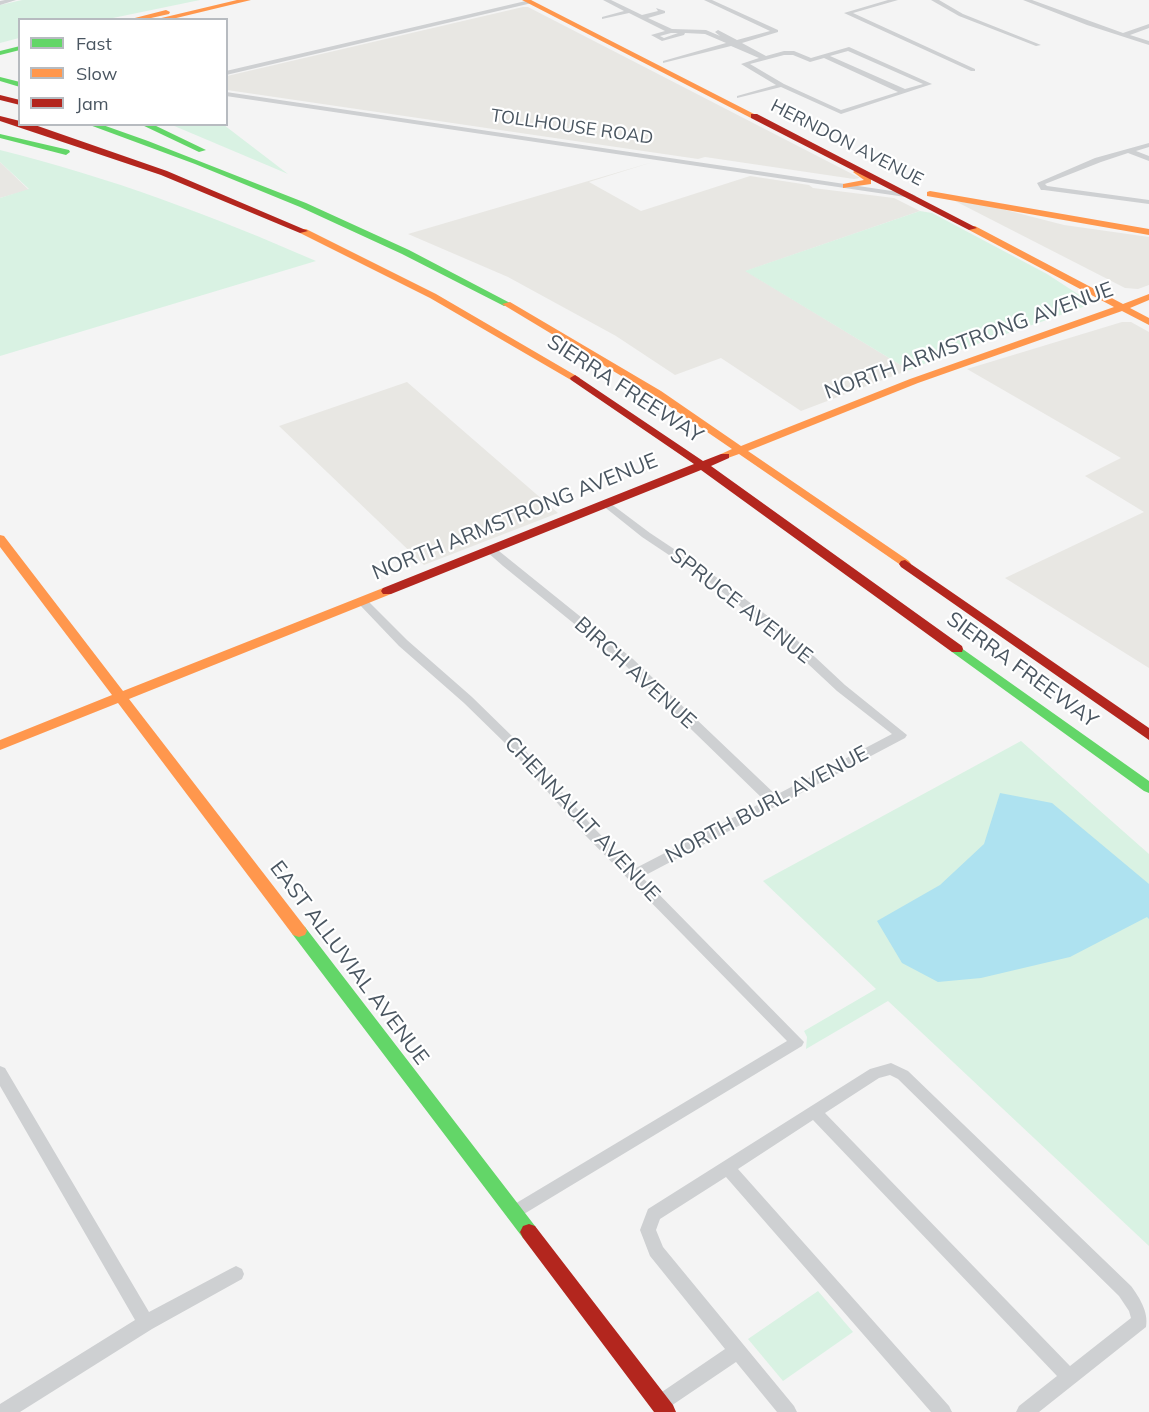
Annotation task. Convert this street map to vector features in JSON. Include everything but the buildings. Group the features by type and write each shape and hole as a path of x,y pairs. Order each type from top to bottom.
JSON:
{"main road":[{"path":"139,18 220,0"},
{"path":"165,18 247,0"},
{"name":"HERNDON AVENUE","path":"533,1 596,34 661,63 1149,322"},
{"name":"HERNDON AVENUE","path":"533,1 697,82 739,98 1043,253 1143,299 1149,309"},
{"path":"0,48 18,44"},
{"path":"0,53 18,48"},
{"path":"0,79 18,84"},
{"path":"0,98 18,102"},
{"name":"SIERRA FREEWAY","path":"0,118 18,123"},
{"name":"SIERRA FREEWAY","path":"27,126 183,179 332,244 471,317 600,395 729,484 1149,788"},
{"name":"SIERRA FREEWAY","path":"97,126 209,165 317,210 453,275 557,332 634,378 769,469 1149,733"},
{"path":"149,126 264,180 317,210"},
{"path":"0,136 163,180 218,198 332,244"},
{"path":"843,160 894,182 904,182"},
{"path":"843,160 845,166 869,180 861,184 846,186"},
{"path":"930,194 1149,232"},
{"path":"912,196 927,199 1029,252 1043,253"},
{"name":"NORTH ARMSTRONG AVENUE","path":"0,745 914,381 1143,299"},
{"name":"EAST ALLUVIAL AVENUE","path":"0,539 663,1408"},
{"path":"1061,724 1092,757 1149,805"}],"street":[{"path":"0,3 11,0"},
{"path":"606,0 671,31 696,33 733,43 765,58"},
{"path":"661,63 776,31 707,0"},
{"path":"873,0 881,3"},
{"path":"895,0 847,13 973,70"},
{"path":"934,0 961,15 1038,45"},
{"path":"1026,0 1149,43"},
{"path":"228,73 533,1"},
{"path":"642,17 663,12 658,9"},
{"path":"604,18 630,11"},
{"path":"1123,35 1149,26"},
{"path":"671,31 654,35 663,40 682,33"},
{"path":"718,32 733,43"},
{"path":"853,50 929,84 838,112 744,66 790,52 810,60 824,56 853,50"},
{"path":"824,56 904,92"},
{"path":"739,98 782,85"},
{"name":"TOLLHOUSE ROAD","path":"228,94 912,196"},
{"path":"1149,145 1078,167 1041,183 1044,188 1149,202"},
{"path":"1130,151 1149,159"},
{"name":"SPRUCE AVENUE","path":"606,503 646,535 712,579 781,632 842,688 901,735"},
{"name":"BIRCH AVENUE","path":"490,549 537,591 628,662 663,693 732,765 775,802"},
{"name":"CHENNAULT AVENUE","path":"362,601 403,643 460,692 504,735 576,816 797,1042 514,1213"},
{"name":"NORTH BURL AVENUE","path":"634,875 901,735"},
{"path":"788,1412 656,1251 648,1230 654,1214 875,1073 891,1069 903,1075 1125,1292 1137,1308 1140,1321 1025,1412"},
{"path":"0,1072 146,1323"},
{"path":"815,1112 1069,1377"},
{"path":"727,1167 943,1412"},
{"path":"4,1412 146,1323 236,1274"},
{"path":"663,1408 738,1350"}],"shaded area":[{"path":"528,7 860,178 705,157 698,159 228,90 228,76"},
{"path":"0,162 29,190 0,198"},
{"path":"653,162 589,182 641,211 750,176 809,185 813,188 894,198 920,211 746,271 909,370 801,411 721,358 675,375 616,336 508,277 408,234"},
{"path":"955,201 990,206 1064,225 1149,237 1149,285 1138,289 1125,288"},
{"path":"1122,322 1131,322 1149,332 1149,668 1005,578 1144,512 1085,476 1121,458 967,369"},
{"path":"407,382 558,513 424,565 279,426"}],"green space":[{"path":"22,0 200,0 113,18 18,18 18,38 0,43 0,5"},
{"path":"174,126 225,126 288,174"},
{"path":"0,150 121,185 238,228 316,261 0,356 0,198 29,189 0,162"},
{"path":"920,211 932,213 1047,274 1087,300 1088,305 909,370 745,271"},
{"path":"1021,741 1149,854 1149,1246 888,1001 806,1049 807,1037 804,1031 876,989 763,881"},
{"path":"818,1291 853,1332 783,1381 748,1339"}],"water":[{"path":"1000,793 1052,803 1149,884 1149,919 1147,917 1070,957 981,978 938,982 902,963 877,921 940,885 984,844"}],"traffic: fast":[{"path":"0,53 18,48"},
{"path":"0,79 18,84"},
{"path":"97,126 198,162 303,205 406,252 507,304"},
{"path":"148,126 202,150"},
{"path":"0,136 66,152"},
{"path":"957,649 1149,788"},
{"path":"299,931 529,1232"}],"traffic: slow":[{"path":"165,18 247,0"},
{"path":"526,0 754,116"},
{"path":"139,18 166,12"},
{"path":"846,186 868,182 868,178 857,172"},
{"path":"930,194 1149,232"},
{"path":"972,228 1149,322"},
{"path":"303,231 433,296 575,378"},
{"path":"725,456 914,381 1087,322 1149,297"},
{"path":"507,304 657,393 905,564"},
{"path":"0,539 299,931"},
{"path":"0,745 387,591"}],"traffic: jam":[{"path":"0,97 18,102"},
{"path":"754,116 972,228"},
{"path":"0,118 18,123"},
{"path":"29,126 164,173 303,231"},
{"path":"575,378 691,457 957,649"},
{"path":"387,591 725,456"},
{"path":"905,564 1149,735"},
{"path":"529,1232 666,1412"}]}
